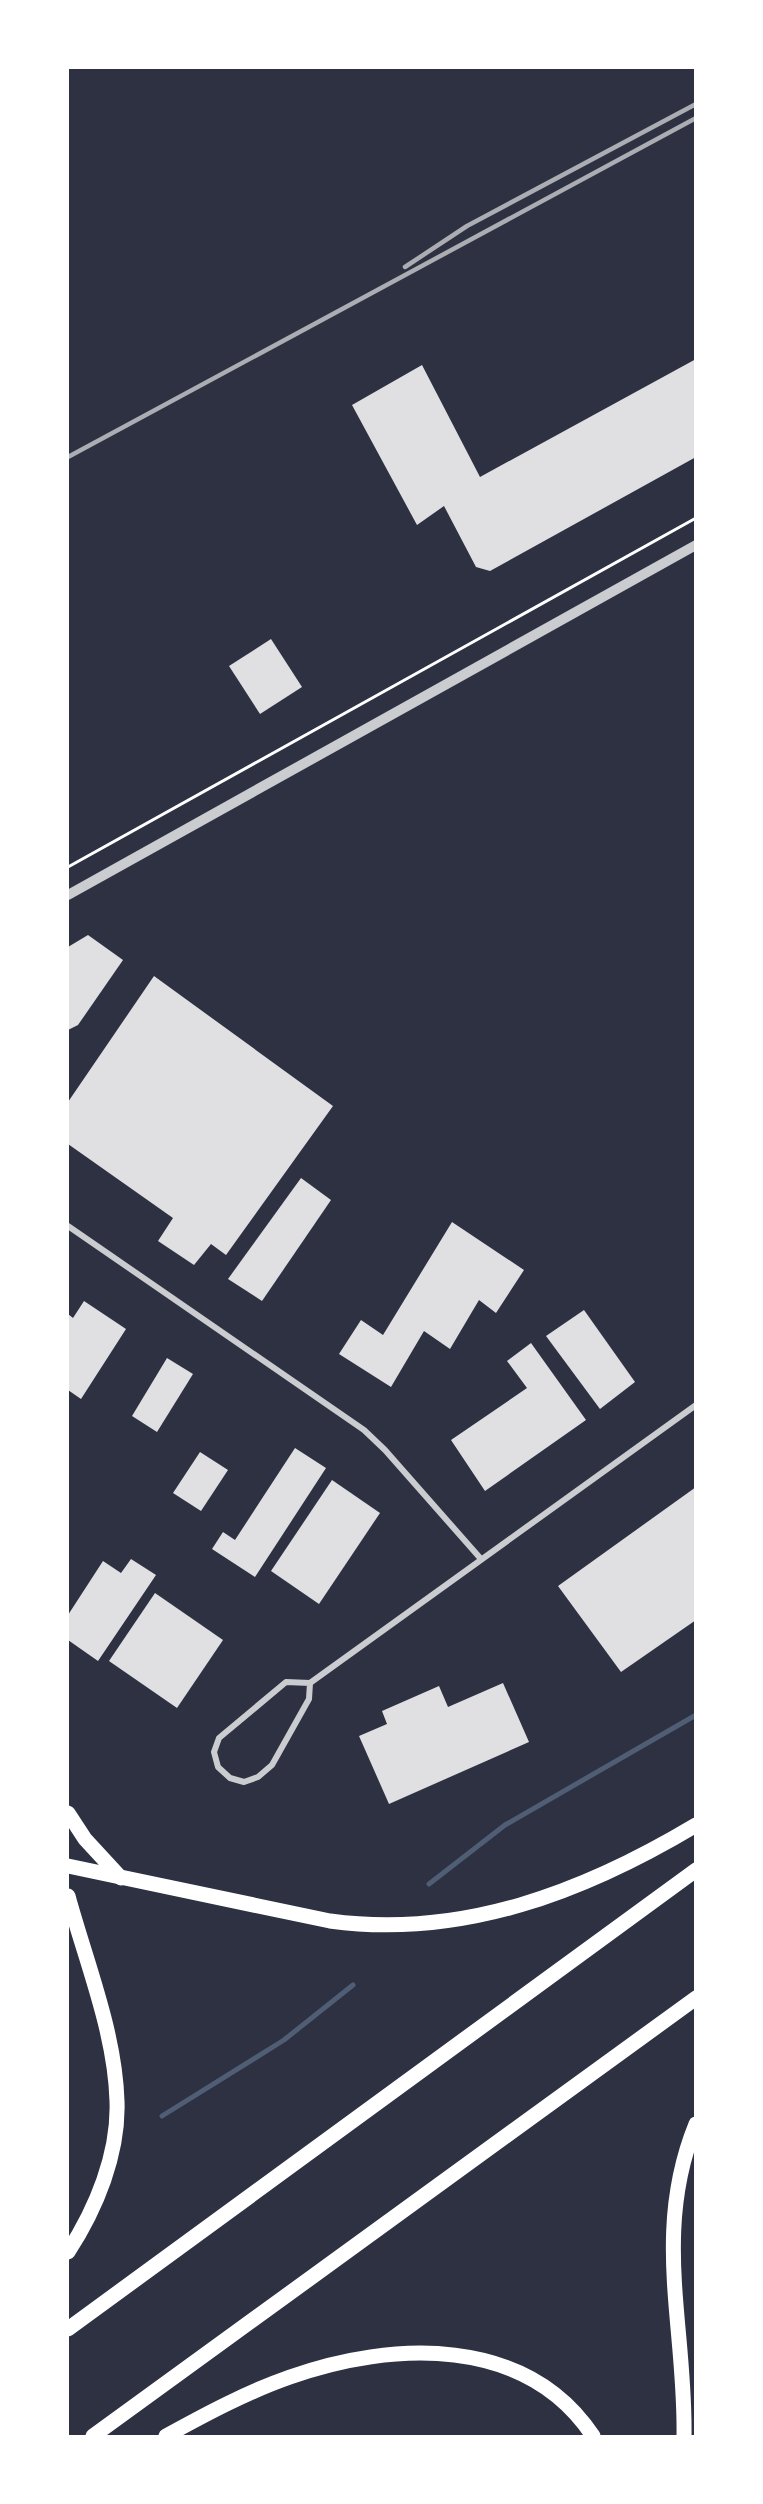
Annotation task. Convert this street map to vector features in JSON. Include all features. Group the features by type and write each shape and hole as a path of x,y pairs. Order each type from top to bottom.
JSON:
{"highway":[{"path":"68,1814 85,1839 121,1878"},
{"path":"68,1866 330,1922 387,1926 438,1923 481,1916 550,1897 659,1847 696,1826"},
{"path":"68,2329 696,1870"},
{"path":"68,1896 70,1912 106,2034 117,2103 112,2148 104,2179 88,2217 68,2252"},
{"path":"93,2436 696,1998"},
{"path":"684,2436 684,2396 673,2275 672,2237 678,2185 685,2152 696,2124"},
{"path":"166,2436 230,2403 289,2378 352,2361 415,2353 475,2358 524,2375 562,2399 593,2436"}],"street":[{"path":"68,895 696,545"},
{"path":"68,1226 364,1430 385,1450 481,1559"},
{"path":"310,1683 309,1699 272,1765 258,1777 244,1782 230,1778 218,1767 214,1752 219,1738 286,1682 310,1683 696,1405"}],"path":[{"path":"68,867 696,518"}],"building":[{"path":"696,359 696,457 490,571 476,567 444,506 417,525 352,405 422,365 480,477"},
{"path":"271,639 302,687 260,714 229,666"},
{"path":"88,935 123,960 78,1025 68,1030 68,947"},
{"path":"154,976 333,1106 226,1255 211,1244 194,1265 158,1241 173,1218 68,1144 68,1102"},
{"path":"301,1178 331,1200 262,1301 228,1279"},
{"path":"452,1222 524,1270 496,1313 479,1300 450,1349 424,1331 391,1387 339,1354 361,1320 383,1335"},
{"path":"84,1301 126,1329 81,1399 68,1390 68,1314 73,1318"},
{"path":"584,1310 635,1382 600,1409 546,1336"},
{"path":"531,1343 586,1420 485,1491 451,1440 527,1388 507,1361"},
{"path":"167,1358 193,1374 157,1432 132,1416"},
{"path":"295,1448 326,1468 255,1577 212,1549 223,1532 235,1540"},
{"path":"200,1452 228,1470 201,1511 173,1493"},
{"path":"332,1480 380,1513 319,1604 271,1571"},
{"path":"696,1487 696,1620 621,1672 558,1586"},
{"path":"131,1559 156,1575 98,1661 68,1640 68,1615 103,1561 121,1573"},
{"path":"155,1593 223,1640 177,1708 109,1661"},
{"path":"503,1683 529,1742 389,1804 359,1736 387,1724 382,1711 439,1686 448,1707"}],"waterway":[{"path":"429,1884 505,1825 696,1715"},
{"path":"162,2116 284,2040 353,1985"}],"railway":[{"path":"405,267 467,226 696,104"},
{"path":"68,457 696,118"}]}
